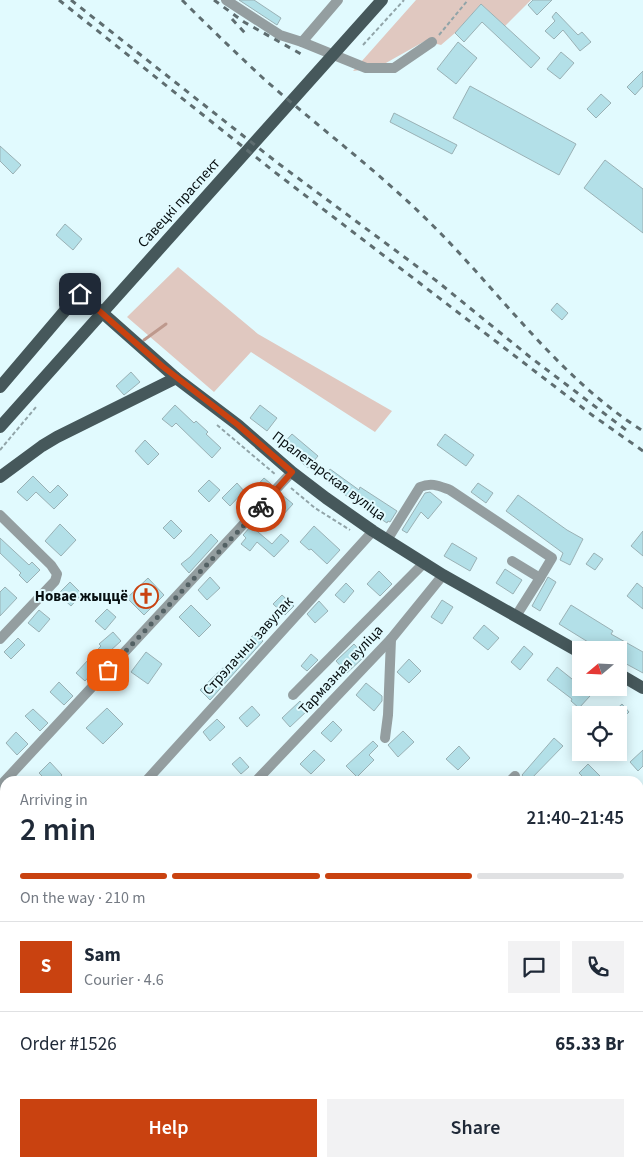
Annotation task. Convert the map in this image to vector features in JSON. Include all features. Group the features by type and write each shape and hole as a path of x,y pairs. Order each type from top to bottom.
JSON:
{"main road":[{"name":"Савецкі праспект","path":"0,427 32,403 350,34 382,0"},
{"name":"Пралетарская вуліца","path":"0,387 80,294 176,378 238,425 288,477 369,535 387,540 443,575 572,648"},
{"path":"0,477 57,437 176,378"},
{"path":"628,679 643,688"}],"street":[{"path":"226,0 280,35 366,68 394,68 432,42"},
{"path":"302,42 338,0"},
{"path":"11,776 288,477"},
{"path":"387,540 420,487 426,484 435,484 450,490 552,558 516,616"},
{"path":"0,515 51,565 57,574 55,581 0,639"},
{"name":"Стрэлачны завулак","path":"151,776 369,535"},
{"path":"512,561 540,578"},
{"path":"293,695 424,563"},
{"name":"Тармазная вуліца","path":"261,776 391,639 443,575"},
{"path":"385,738 388,715 391,639"}],"path":[{"path":"363,45 404,0"},
{"path":"432,42 468,0"},
{"path":"0,450 32,403"},
{"path":"212,420 288,477 315,508 369,535"}],"shaded area":[{"path":"416,0 531,0 505,26 481,4 455,33 441,45 425,41 377,68 353,71"},
{"path":"178,267 258,334 392,411 375,432 251,352 214,392 127,317"}],"building":[{"path":"239,0 254,0 281,18 277,25"},
{"path":"533,0 552,0 537,15 528,5"},
{"path":"481,4 540,58 531,68 482,22 464,42 455,33"},
{"path":"556,12 578,35 582,32 591,42 580,51 563,30 554,39 545,31 555,21 552,17"},
{"path":"458,42 477,58 456,84 437,69"},
{"path":"561,52 574,63 560,79 547,69"},
{"path":"643,71 643,86 635,95 627,87"},
{"path":"470,86 576,144 559,175 453,118"},
{"path":"601,94 611,103 596,118 587,109"},
{"path":"394,113 457,145 452,154 390,122"},
{"path":"0,146 21,165 13,174 0,161"},
{"path":"605,160 643,189 643,233 584,188"},
{"path":"65,224 82,239 73,250 56,235"},
{"path":"557,303 568,313 562,320 551,310"},
{"path":"131,372 140,382 124,395 116,386"},
{"path":"175,405 194,423 196,421 208,432 206,434 221,448 212,458 176,423 172,427 162,419"},
{"path":"260,405 277,418 267,431 250,418"},
{"path":"292,434 318,456 308,468 282,445"},
{"path":"445,434 474,455 466,466 437,445"},
{"path":"145,440 159,454 148,465 135,451"},
{"path":"330,469 359,490 360,487 397,511 390,522 388,521 387,523 324,479"},
{"path":"33,476 50,493 58,485 68,495 54,509 36,492 27,501 17,492"},
{"path":"264,478 271,484 258,499 251,492"},
{"path":"209,480 220,490 209,502 198,491"},
{"path":"237,483 244,491 230,506 222,498"},
{"path":"478,483 493,493 486,503 471,492"},
{"path":"430,492 442,502 428,519 421,512 407,533 402,530 425,493"},
{"path":"281,494 293,504 281,517 269,507"},
{"path":"518,495 567,530 583,539 570,565 560,560 563,553 506,511"},
{"path":"171,520 182,531 174,539 163,528"},
{"path":"60,524 76,540 61,556 45,541"},
{"path":"251,526 272,544 281,534 289,541 274,557 257,542 250,551 241,544 246,538 243,535"},
{"path":"314,526 340,550 327,564 311,549 309,550 300,542"},
{"path":"643,531 643,556 631,546"},
{"path":"211,534 218,541 189,573 181,564"},
{"path":"0,538 29,565 32,562 40,570 27,583 19,575 21,573 0,553"},
{"path":"452,543 477,558 470,571 444,556"},
{"path":"594,553 603,559 595,570 586,564"},
{"path":"505,569 522,580 513,594 496,583"},
{"path":"379,571 392,584 380,596 367,584"},
{"path":"210,577 220,588 207,600 198,590"},
{"path":"548,577 556,582 540,611 532,606"},
{"name":"Новае жыццё","path":"148,578 164,595 144,615 127,598"},
{"path":"70,582 82,594 71,606 58,594"},
{"path":"346,583 354,591 344,603 335,595"},
{"path":"637,583 643,588 643,609 627,596"},
{"path":"5,587 17,598 0,616 0,592"},
{"path":"282,595 294,606 285,615 273,604"},
{"path":"442,600 453,607 442,624 431,617"},
{"path":"319,601 328,611 315,623 307,614"},
{"path":"191,605 211,625 199,637 179,617"},
{"path":"571,605 613,631 611,634 623,641 586,641 559,624"},
{"path":"107,609 116,617 105,630 95,621"},
{"path":"39,610 50,619 39,632 28,623"},
{"path":"484,625 499,638 488,650 473,638"},
{"path":"113,632 121,641 100,660 102,662 85,681 76,673 101,646 99,644"},
{"path":"255,633 263,641 210,700 200,690"},
{"path":"18,638 25,645 11,659 4,652"},
{"path":"354,644 365,656 347,673 336,661"},
{"path":"628,644 643,652 643,673 628,665"},
{"path":"524,646 533,654 520,670 511,662"},
{"path":"146,652 162,664 148,684 131,672"},
{"path":"311,654 318,660 307,671 301,666"},
{"path":"409,659 421,671 409,683 397,672"},
{"path":"557,667 572,679 572,696 590,696 581,706 577,706 571,701 572,699 547,680"},
{"path":"59,682 73,696 64,705 50,692"},
{"path":"366,683 382,696 382,701 374,711 356,695"},
{"path":"300,701 308,710 290,727 282,718"},
{"path":"252,706 260,715 247,727 239,718"},
{"path":"107,708 123,724 103,744 86,728"},
{"path":"33,709 48,723 40,731 25,716"},
{"path":"217,719 225,727 210,741 203,732"},
{"path":"333,721 342,730 331,742 321,733"},
{"path":"403,731 414,742 398,757 388,745"},
{"path":"16,732 28,744 17,755 6,743"},
{"path":"554,738 563,746 534,776 522,775"},
{"path":"373,741 378,746 369,755 374,760 358,776 346,766"},
{"path":"459,746 470,758 458,770 446,759"},
{"path":"314,750 325,760 311,774 300,764"},
{"path":"643,750 643,766 638,771 630,762"},
{"path":"240,757 249,767 241,774 232,764"},
{"path":"50,762 62,775 42,776 39,773"},
{"path":"588,764 600,776 582,776 579,773"}],"waterway":[{"path":"144,340 166,324"}],"railway":[{"path":"59,0 272,170 592,415 643,451"},
{"path":"71,0 279,164 438,282 530,357 630,433"},
{"path":"182,0 264,79 419,212 553,356 581,383 643,431"},
{"path":"214,0 244,22 301,54"},
{"path":"232,19 245,33"}],"way so far":[{"path":"108,670 261,507"}],"place":[{"name":"Новае жыццё","path":"146,596"}],"route":[{"path":"80,294 176,378 238,425 292,472 261,507"}]}
